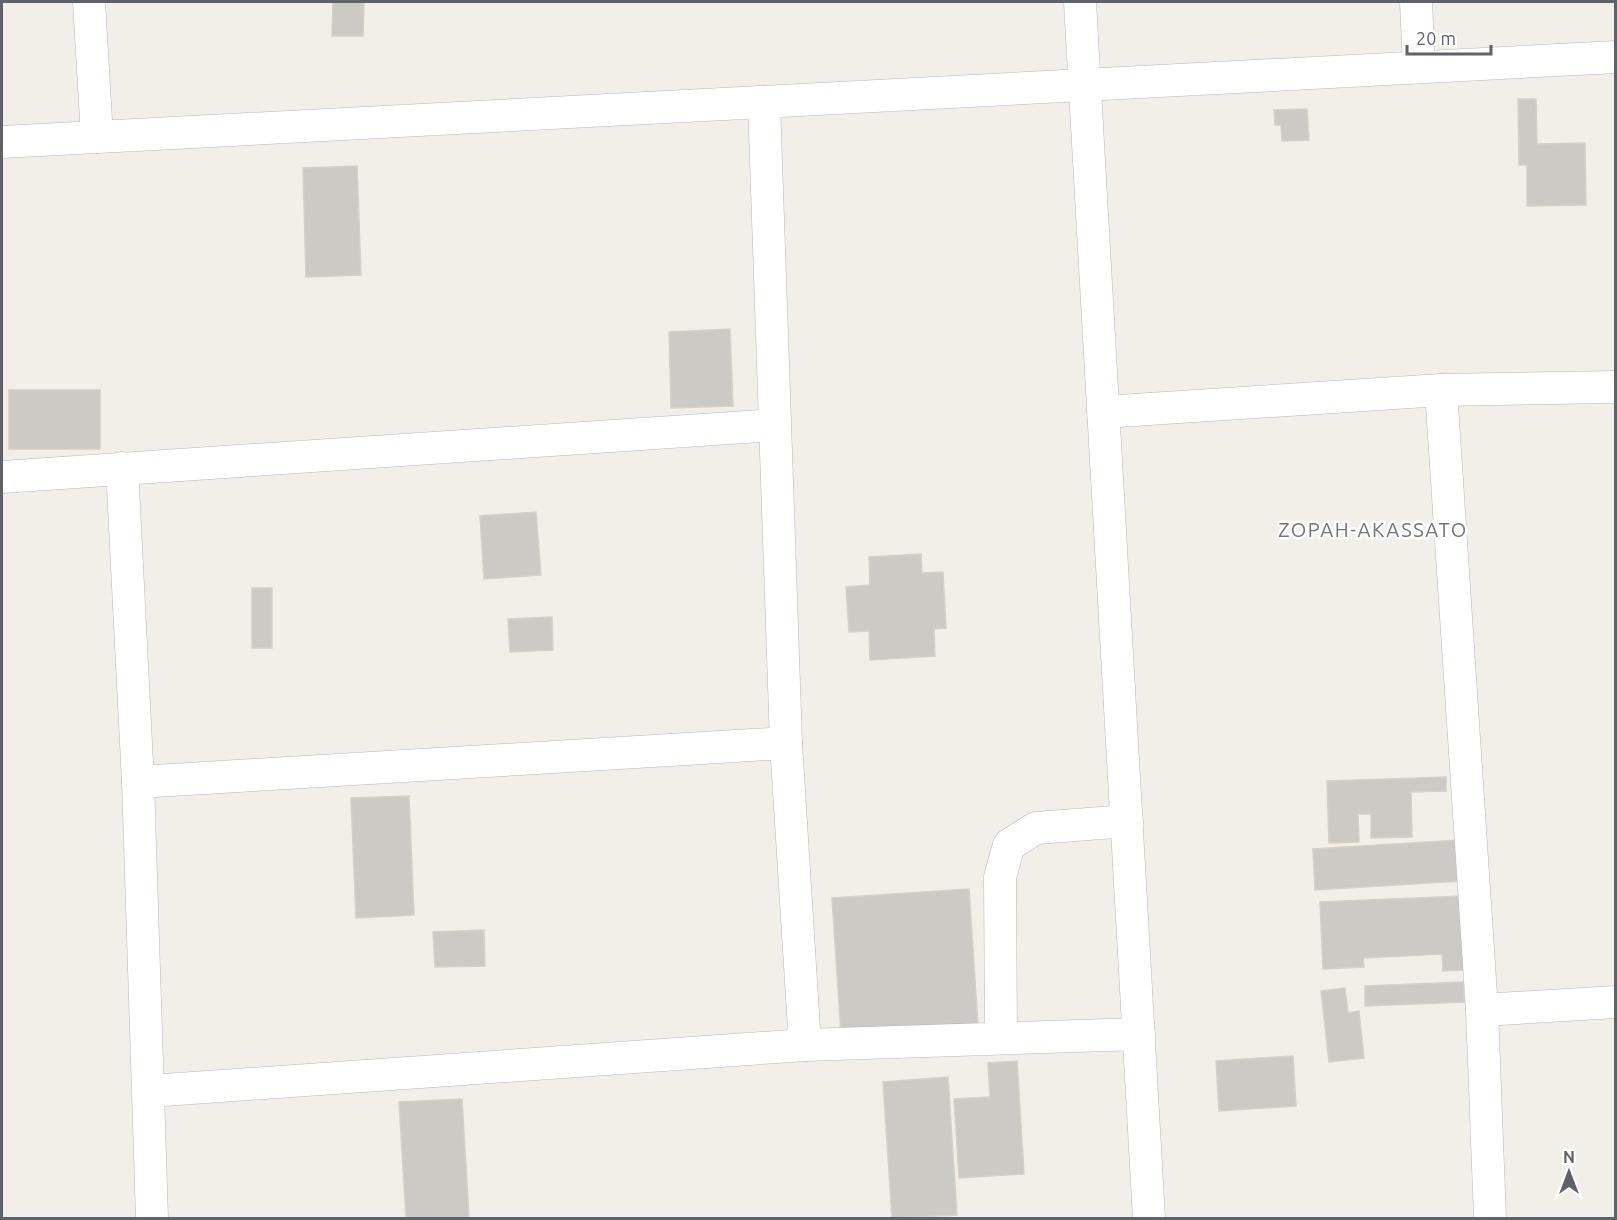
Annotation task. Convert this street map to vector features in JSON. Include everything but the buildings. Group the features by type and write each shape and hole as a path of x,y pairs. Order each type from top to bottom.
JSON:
{"street":[{"path":"89,2 97,137"},
{"path":"1080,2 1149,1218"},
{"path":"1416,2 1419,67"},
{"path":"2,142 1616,57"},
{"path":"764,102 786,743 805,1045"},
{"path":"1103,412 1441,390 1616,387"},
{"path":"1441,390 1482,1010 1490,1218"},
{"path":"2,477 774,425"},
{"path":"122,468 138,782 150,1091 152,1218"},
{"path":"138,782 786,743"},
{"path":"1001,1038 1000,876 1009,845 1036,828 1126,821"},
{"path":"1482,1010 1616,1002"},
{"path":"150,1091 805,1045 1139,1034"}],"district":[{"name":"ZOPAH-AKASSATO","path":"1373,529"}]}
